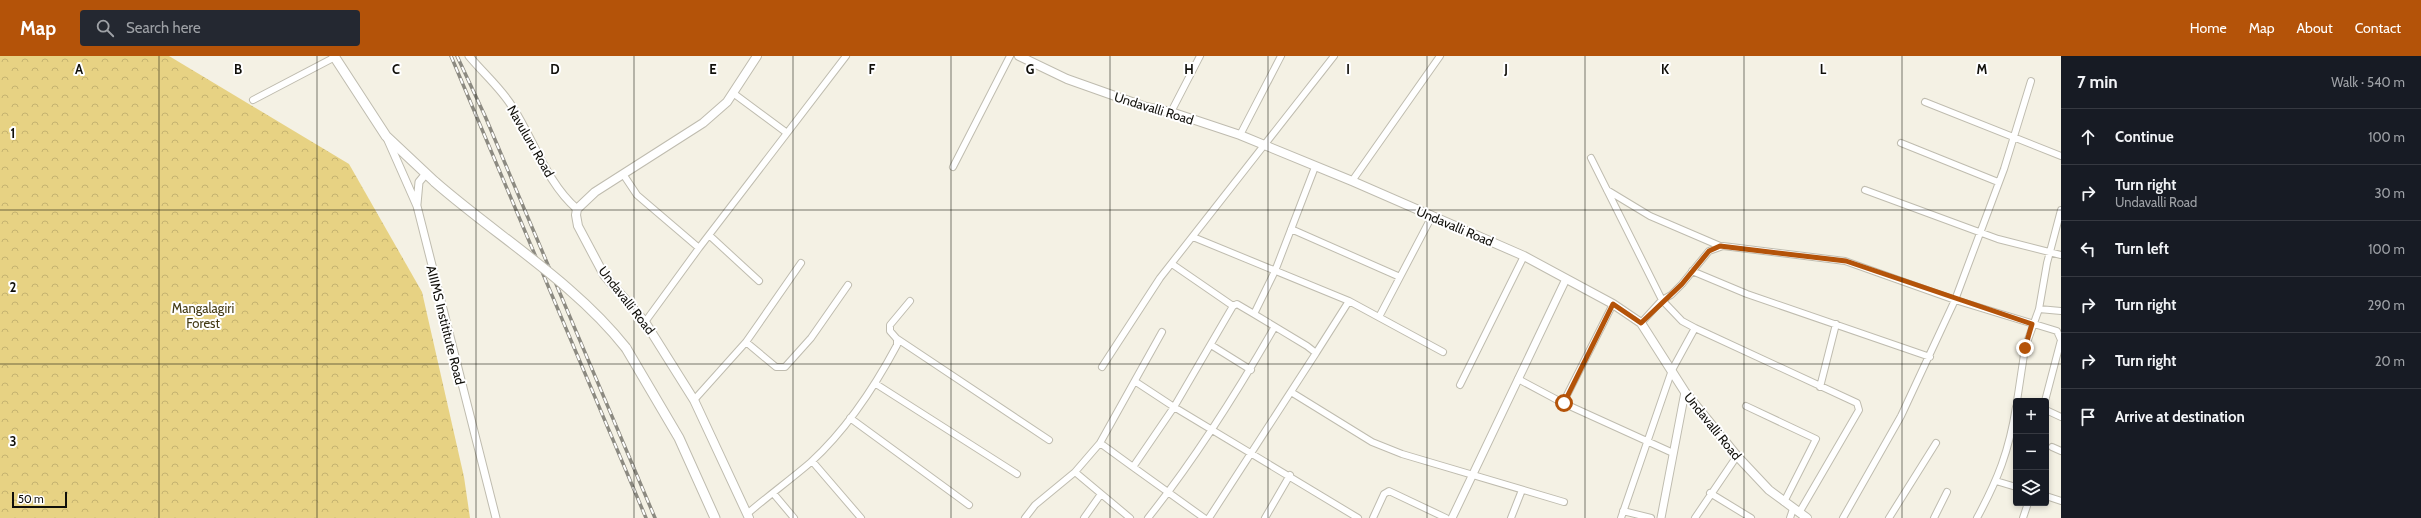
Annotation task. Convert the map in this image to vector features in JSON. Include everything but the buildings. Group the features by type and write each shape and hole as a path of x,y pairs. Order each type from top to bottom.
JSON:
{"main road":[{"path":"577,209 594,192 703,123 727,102 757,56"},
{"name":"Undavalli Road","path":"1019,56 1034,59 1102,92 1146,107 1171,112 1240,135 1352,181 1524,256 1613,304 1641,323 1685,392 1737,456 1769,490 1807,518"},
{"path":"334,57 386,136 431,179 476,217 584,302 608,326 626,348 679,438 715,518"},
{"name":"Undavalli Road","path":"577,209 578,226 604,274 645,322 694,400 748,516"}],"street":[{"name":"Navuluru Road","path":"469,56 513,106 565,199 577,209"},
{"path":"645,322 699,248 846,56"},
{"path":"952,167 1010,56"},
{"path":"1171,112 1200,56"},
{"path":"1240,135 1281,56"},
{"path":"1102,367 1172,264 1204,220 1265,146 1334,56"},
{"path":"1352,181 1440,56"},
{"path":"253,100 334,57"},
{"path":"1843,518 1901,416 1930,357 1955,300 2014,138 2031,81"},
{"path":"733,93 787,133"},
{"path":"1925,102 2061,156"},
{"name":"AIIIMS Instititute Road","path":"386,136 417,206 496,518"},
{"path":"1901,143 1998,182"},
{"path":"1591,158 1662,300 1682,321 1820,387 1857,403 1859,408 1796,511 1790,518"},
{"path":"1254,314 1275,271 1315,166"},
{"path":"622,174 637,195 699,248"},
{"path":"417,206 418,182 424,176 431,179"},
{"path":"1607,190 1650,216 1720,246 1846,261 1955,300 2057,331 2061,340 2046,398"},
{"path":"1865,190 1980,232 2061,255"},
{"path":"2017,398 2025,348 2032,324 2039,309 2050,253 2061,210"},
{"path":"1379,317 1432,216"},
{"path":"1291,229 1400,277"},
{"path":"709,235 759,280"},
{"path":"1193,237 1350,301 1443,352"},
{"path":"1641,323 1662,300 1671,295 1709,251 1720,246"},
{"path":"1460,386 1524,256"},
{"path":"694,400 746,342 801,263"},
{"path":"1172,264 1233,306"},
{"path":"1692,271 1715,282 1930,357"},
{"path":"1452,518 1566,279"},
{"path":"746,342 776,368 784,367 810,338 848,285"},
{"path":"910,301 890,325 890,331 896,338 1049,440"},
{"path":"1209,518 1252,455 1350,301"},
{"path":"1133,467 1174,407 1233,306 1236,304 1241,305 1274,328 1307,346 1316,354"},
{"path":"1564,403 1613,304"},
{"path":"2039,309 2061,311"},
{"path":"1820,387 1836,324"},
{"path":"1148,518 1170,491 1211,431 1251,370 1274,328"},
{"path":"1621,518 1672,370 1695,328"},
{"path":"1025,518 1051,490 1075,472 1100,443 1136,382 1162,332"},
{"path":"748,516 812,461 850,418 876,384 897,345 896,338"},
{"path":"1211,345 1251,370"},
{"path":"1518,379 1564,403 1673,452"},
{"path":"1136,382 1211,431 1290,476 1358,518"},
{"path":"876,384 1017,474"},
{"path":"1291,392 1372,442 1432,464 1564,502"},
{"path":"1662,518 1685,392"},
{"path":"1746,406 1816,439 1784,502"},
{"path":"2049,411 2061,416"},
{"path":"850,418 969,505"},
{"path":"1977,518 1996,481 2008,449 2013,423"},
{"path":"1100,443 1170,491 1204,518"},
{"path":"1889,518 1936,443"},
{"path":"2052,447 2061,451"},
{"path":"1695,518 1710,493 1737,456"},
{"path":"812,461 861,518"},
{"path":"1075,472 1130,518"},
{"path":"1265,518 1290,476"},
{"path":"1996,481 2013,486"},
{"path":"1511,518 1522,490"},
{"path":"1373,518 1384,494 1389,492 1446,518"},
{"path":"1934,518 1947,492"},
{"path":"773,493 794,518"},
{"path":"1710,493 1751,518"},
{"path":"1084,518 1101,494"},
{"path":"2049,497 2061,501"},
{"path":"2023,518 2027,506"},
{"path":"1623,511 1651,518"}],"green space":[{"name":"Mangalagiri Forest","path":"0,56 169,56 349,164 422,292 464,477 470,518 0,518"}],"railway":[{"path":"451,56 646,518"},
{"path":"457,56 485,116 655,518"}],"route":[{"path":"1564,403 1613,304 1641,323 1662,300 1671,295 1682,284 1709,251 1720,246 1846,261 1955,300 2032,324 2025,348"}]}
